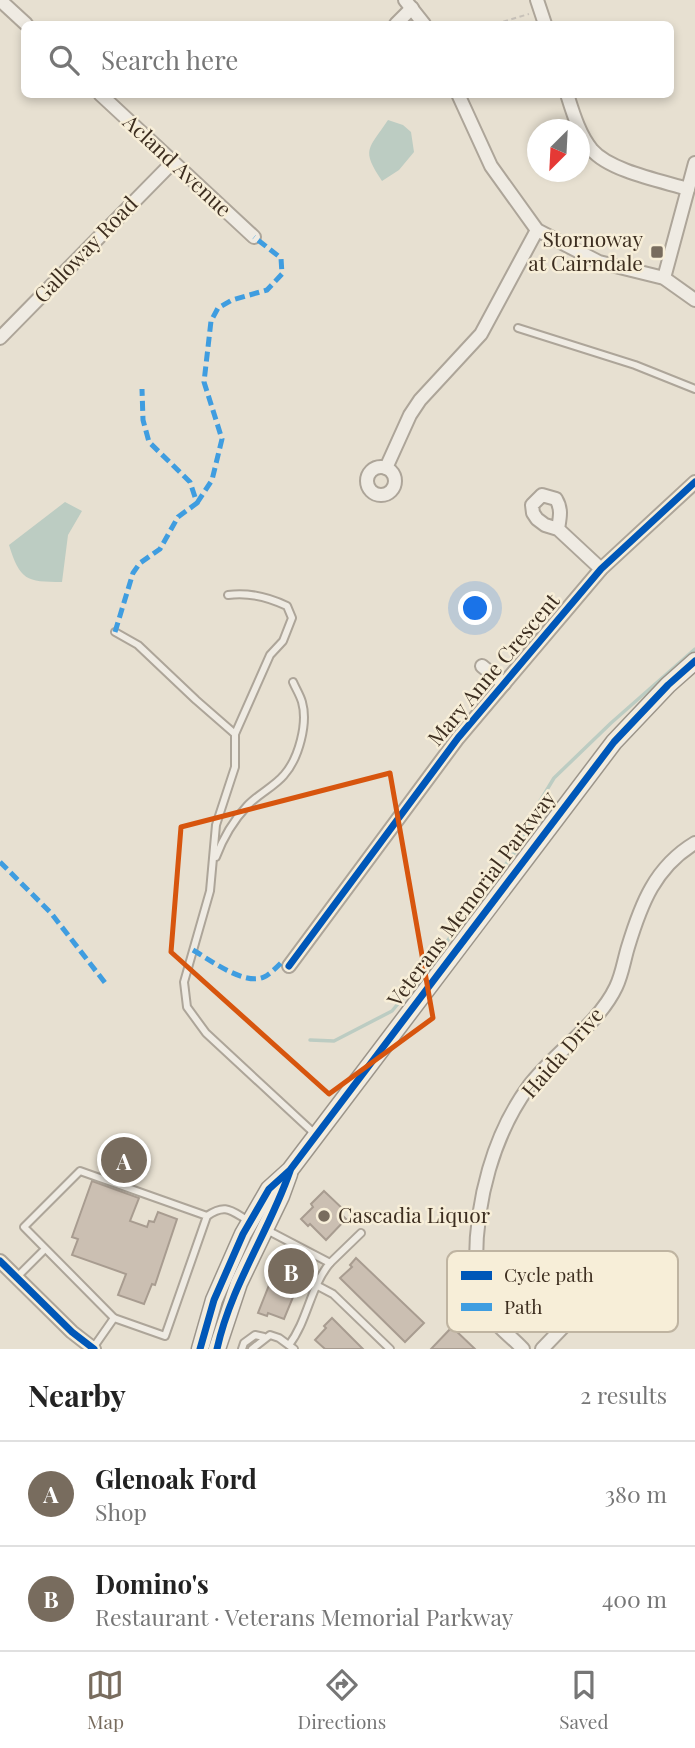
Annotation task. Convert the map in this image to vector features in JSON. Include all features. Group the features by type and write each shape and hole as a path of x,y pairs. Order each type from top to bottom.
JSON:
{"main road":[{"name":"Veterans Memorial Parkway","path":"200,1349 227,1267 281,1196 290,1170 614,742 668,685 695,662"},
{"name":"Veterans Memorial Parkway","path":"217,1349 257,1225"}],"street":[{"path":"1,0 23,21"},
{"path":"398,21 408,4 422,21"},
{"name":"Acland Avenue","path":"104,98 254,237"},
{"path":"460,98 491,166 537,230 599,262 664,278 695,300"},
{"path":"568,98 576,124 592,151 615,165 688,189"},
{"name":"Galloway Road","path":"0,338 172,163"},
{"path":"664,278 695,163"},
{"path":"386,468 401,433 420,400 481,334 537,230"},
{"name":"Mary Anne Crescent","path":"289,966 458,738 601,569 695,482"},
{"path":"558,529 601,569"},
{"name":"Mary Anne Crescent","path":"482,666 504,684"},
{"name":"Haida Drive","path":"476,1251 476,1231 485,1183 504,1128 529,1086 607,1003 617,986 644,898 668,863 695,843"},
{"path":"0,1261 93,1349"},
{"name":"Haida Drive","path":"506,1332 523,1349"},
{"path":"542,1349 558,1332"}],"lane":[{"path":"518,328 635,365 695,389"},
{"path":"228,595 240,593 269,599 287,607 292,618 283,641 270,655 235,734 235,766 216,825 210,891 184,982 187,1007 206,1033 316,1135"},
{"path":"116,632 138,645 235,734"},
{"path":"214,862 237,818 258,795 282,777 292,762 301,737 303,714 302,703 293,682"},
{"path":"207,1216 80,1171 24,1227 114,1318 165,1336 207,1216 218,1209 224,1208 330,1263"},
{"path":"242,1349 248,1339 255,1335 267,1336 292,1347 316,1284 330,1263 361,1233"},
{"path":"17,1277 45,1249"},
{"path":"316,1284 333,1294 390,1349"},
{"path":"93,1349 114,1318"},
{"path":"252,1349 267,1336"}],"path":[{"path":"502,21 539,5"}],"highlighted area":[{"path":"390,773 433,1018 329,1094 171,952 181,827"}],"shaded area":[{"path":"388,120 403,125 411,132 414,152 399,170 382,181 369,156 372,144"},
{"path":"65,502 82,511 68,535 62,582 32,580 17,566 9,545"}],"building":[{"path":"92,1181 139,1198 130,1221 147,1227 149,1221 154,1222 158,1212 177,1219 155,1285 152,1284 144,1304 118,1295 126,1274 72,1255 78,1239 72,1237"},
{"name":"Cascadia Liquor","path":"324,1191 343,1209 340,1213 346,1219 326,1240 301,1219"},
{"path":"281,1255 290,1259 289,1262 305,1268 284,1319 268,1313 267,1316 258,1313"},
{"path":"356,1258 424,1323 405,1342 340,1278 352,1267 350,1265"},
{"path":"332,1318 363,1349 325,1349 315,1340"},
{"path":"447,1332 457,1332 475,1349 431,1349"}],"waterway":[{"path":"310,1040 334,1041 392,1011 522,843 534,811 554,778 611,723 695,649"}],"marked path":[{"path":"197,503 212,480 222,439 204,382 211,321 218,308 232,300 267,290 282,274 281,258 254,237"},
{"path":"115,632 133,573 140,563 160,549 178,517 197,503 190,482 149,442 143,420 142,389"},
{"path":"0,862 51,913 106,984"},
{"path":"193,950 228,971 247,978 264,977 281,963 289,966"}],"cycle path":[{"path":"289,966 458,738 601,569 695,482"},
{"path":"200,1349 214,1300 243,1234 269,1189 290,1170 614,742 668,685 695,661"},
{"path":"217,1349 231,1303 290,1171"},
{"path":"0,1261 72,1332 94,1349"}],"place":[{"name":"Stornoway at Cairndale","path":"657,252"},
{"name":"Glenoak Ford","path":"124,1160"},
{"name":"Cascadia Liquor","path":"324,1216"},
{"name":"Domino's","path":"291,1271"}]}
